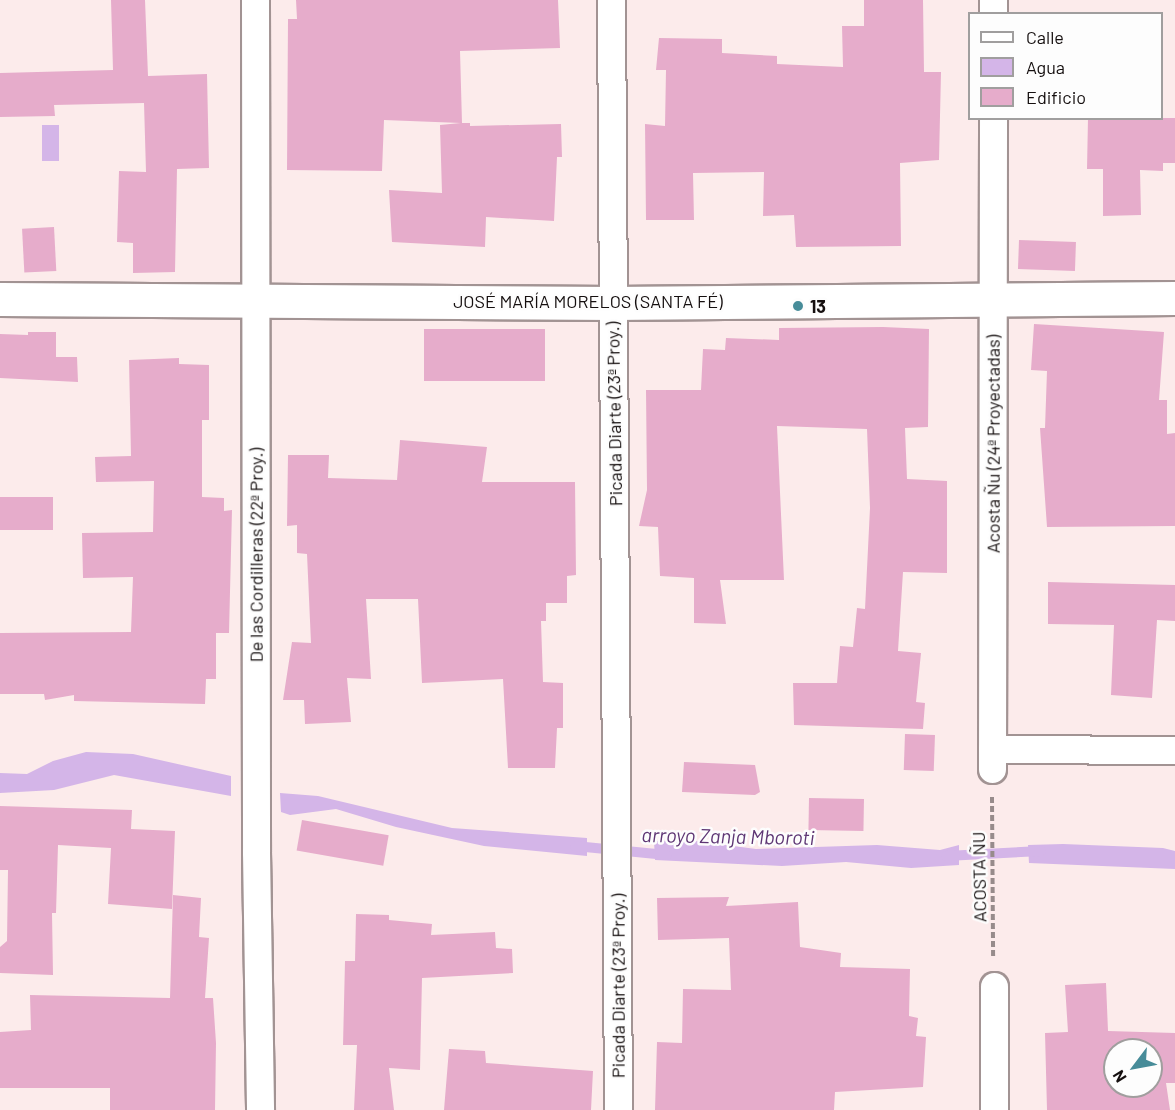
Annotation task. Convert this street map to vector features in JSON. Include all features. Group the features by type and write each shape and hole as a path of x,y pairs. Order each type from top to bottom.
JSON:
{"street":[{"name":"De las Cordilleras (22ª Proy.)","path":"255,0 260,1110"},
{"name":"Picada Diarte (23ª Proy.)","path":"611,0 618,1110"},
{"name":"Acosta Ñu (24ª Proyectadas)","path":"992,759 993,120"},
{"name":"JOSÉ MARÍA MORELOS (SANTA FÉ)","path":"0,299 613,303 1175,298"},
{"path":"992,759 1175,750"},
{"path":"994,986 994,1110"}],"path":[{"name":"ACOSTA ÑU","path":"992,759 994,986"}],"water":[{"path":"42,125 59,125 59,161 42,161"},
{"path":"86,752 133,754 231,776 231,796 114,775 54,790 0,793 0,773 27,774 53,761"},
{"path":"280,793 318,796 452,828 587,838 587,856 484,846 396,827 336,809 290,815 281,812"},
{"path":"688,840 756,849 877,845 940,850 959,845 959,865 911,868 846,862 782,866 655,860 654,841"},
{"path":"1028,845 1163,848 1175,851 1175,869 1029,863"}],"building":[{"path":"111,0 145,0 148,76 207,74 209,168 177,169 175,272 133,273 133,243 117,242 119,171 146,172 144,103 54,105 55,116 0,117 0,73 113,70"},
{"path":"296,0 558,0 560,48 460,51 462,123 470,123 470,126 561,124 562,157 557,157 554,221 486,217 485,247 392,242 389,190 442,193 440,125 461,123 384,120 382,171 287,170 288,19 297,19"},
{"path":"864,0 923,0 924,72 941,72 939,160 900,163 901,246 796,247 794,215 763,216 764,172 693,173 694,220 646,220 645,124 665,126 666,70 656,70 659,38 722,39 722,53 777,56 777,64 843,67 842,26 864,26"},
{"path":"1175,118 1175,163 1163,163 1163,171 1140,170 1141,215 1103,216 1103,169 1087,169 1088,120"},
{"path":"54,227 56,271 24,273 22,229"},
{"path":"1019,240 1076,242 1075,271 1018,269"},
{"path":"1034,324 1164,332 1159,400 1167,400 1167,434 1175,433 1175,526 1047,527 1040,428 1045,428 1047,371 1031,370"},
{"path":"779,328 929,329 928,427 905,428 907,479 947,481 947,573 903,572 898,651 921,653 916,702 925,703 923,729 794,725 793,683 837,683 840,646 853,647 857,608 865,609 870,508 867,429 777,426 784,580 720,580 726,624 694,623 694,578 660,576 658,527 639,526 647,490 646,390 701,390 703,349 725,350 726,338 779,340"},
{"path":"424,329 545,329 545,381 424,381"},
{"path":"28,332 56,332 56,357 77,357 78,382 0,378 0,334 28,335"},
{"path":"179,358 179,364 209,365 209,420 202,420 202,497 224,498 224,511 232,510 229,633 216,633 216,679 206,679 205,704 74,701 74,695 45,700 44,694 0,694 0,633 131,632 133,577 83,578 82,533 153,532 154,481 96,482 95,457 131,456 129,360"},
{"path":"400,440 487,447 482,482 575,482 576,575 567,576 567,603 546,603 546,621 541,621 543,682 563,683 563,728 557,728 555,768 508,768 503,679 422,683 418,599 366,599 371,679 347,678 351,722 305,724 304,700 283,700 292,642 311,643 307,554 297,553 297,525 287,526 288,455 329,455 328,478 397,480"},
{"path":"0,497 53,497 53,530 0,530"},
{"path":"1048,582 1175,585 1175,621 1157,620 1152,698 1111,695 1114,625 1048,624"},
{"path":"905,734 935,735 934,771 904,770"},
{"path":"684,762 755,765 760,792 755,795 682,792"},
{"path":"809,798 864,799 863,831 808,830"},
{"path":"0,806 132,810 131,829 175,831 172,909 108,904 111,848 58,845 56,913 52,913 53,975 0,973 0,947 7,941 8,870 0,870"},
{"path":"302,820 389,835 383,866 297,851"},
{"path":"173,895 201,898 199,937 209,938 205,998 213,998 216,1043 215,1110 110,1110 110,1088 0,1088 0,1032 31,1030 30,995 170,998"},
{"path":"729,897 726,906 798,902 800,947 841,953 840,967 910,969 909,1016 918,1018 916,1036 926,1037 923,1087 835,1092 834,1110 655,1110 657,1042 682,1043 683,989 731,990 729,938 658,940 657,898"},
{"path":"356,914 389,915 389,920 432,924 431,935 495,932 496,948 512,949 513,973 422,978 420,1070 389,1068 394,1110 354,1110 357,1045 343,1045 345,961 355,961"},
{"path":"1106,983 1108,1031 1175,1033 1175,1083 1166,1083 1170,1110 1047,1110 1045,1033 1068,1032 1065,985"},
{"path":"449,1049 485,1051 486,1063 593,1071 591,1110 444,1110"}],"waterway":[{"name":"arroyo Zanja Mboroti","path":"575,846 667,855"},
{"name":"arroyo Zanja Mboroti","path":"946,856 1041,851"}],"place":[{"name":"13","path":"798,306"}]}
